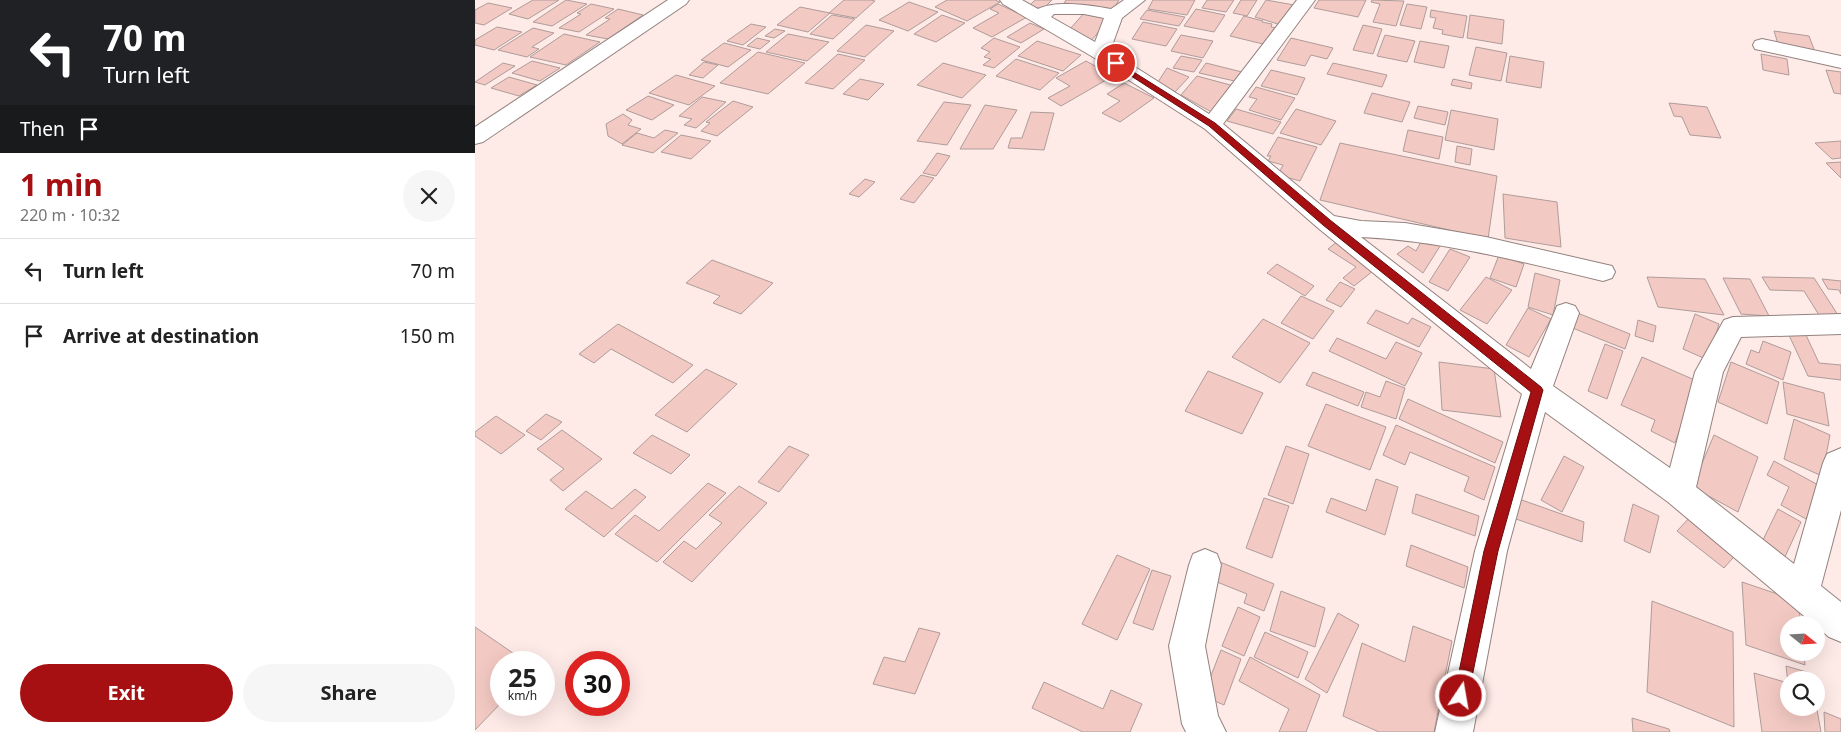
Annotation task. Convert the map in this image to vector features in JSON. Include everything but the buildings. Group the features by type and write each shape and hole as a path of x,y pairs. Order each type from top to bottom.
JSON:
{"street":[{"path":"475,137 680,0"},
{"path":"1009,0 1100,53 1212,125 1326,222 1537,390 1679,492 1841,625"},
{"path":"1100,53 1114,15 1136,0"},
{"path":"1212,125 1306,0"},
{"path":"1039,17 1050,9 1084,9 1114,15"},
{"path":"1762,46 1841,62"},
{"path":"1326,222 1361,229 1405,230 1486,245 1603,272"},
{"path":"1454,732 1491,551 1537,390 1567,313"},
{"path":"1679,492 1709,372 1733,327 1841,324"},
{"path":"1803,592 1838,463 1841,461"},
{"path":"1205,565 1187,646 1201,724 1207,732"}],"route":[{"path":"1116,63 1212,125 1326,222 1537,390 1491,551 1461,696"}]}
